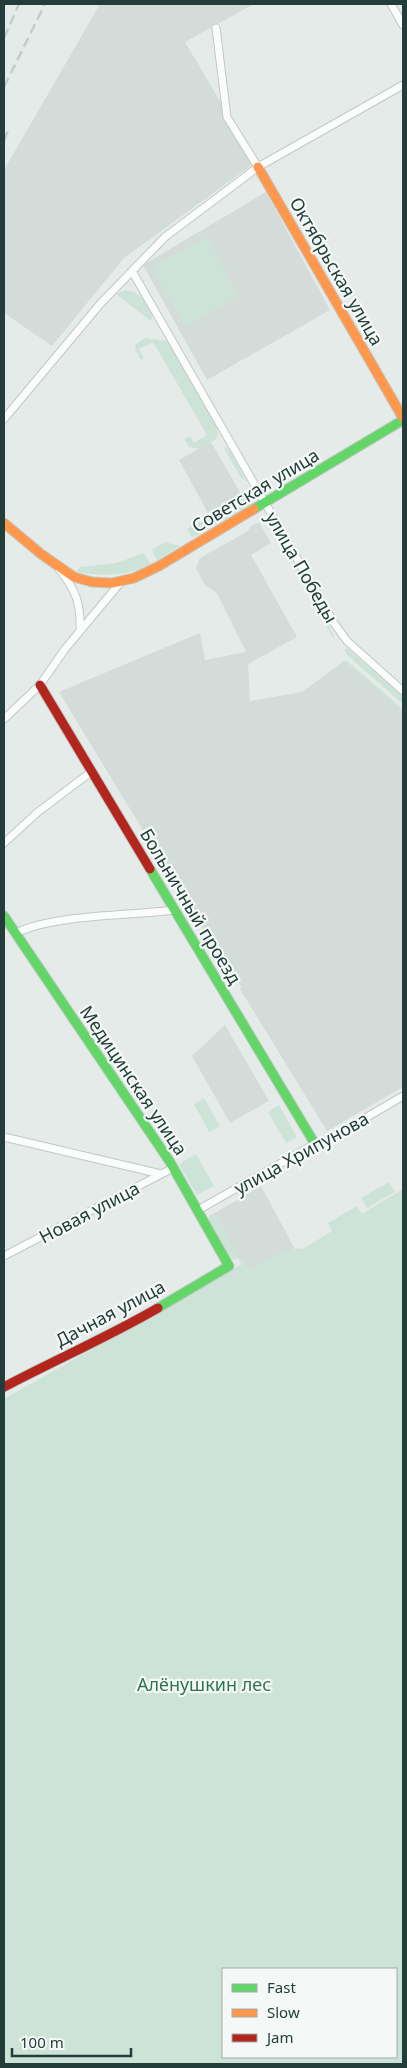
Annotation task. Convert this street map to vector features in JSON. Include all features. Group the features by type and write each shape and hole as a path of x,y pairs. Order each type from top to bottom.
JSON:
{"street":[{"path":"391,4 403,25"},
{"path":"216,28 227,117 258,167"},
{"path":"4,419 83,323 166,236 258,167 403,85"},
{"name":"Октябрьская улица","path":"258,167 403,419"},
{"name":"улица Победы","path":"132,271 340,632 371,664 403,691"},
{"name":"Советская улица","path":"4,523 72,577 91,583 120,583 148,573 403,419"},
{"path":"57,567 74,589 77,598 80,631"},
{"path":"4,719 40,686 80,631 120,583"},
{"name":"Больничный проезд","path":"40,686 315,1144"},
{"path":"4,843 38,812 92,772"},
{"path":"16,934 44,924 69,920 174,910"},
{"name":"Медицинская улица","path":"4,916 174,1168 229,1266"},
{"name":"улица Хрипунова","path":"198,1210 315,1144 319,1145 403,1096"},
{"path":"4,1137 161,1174"},
{"name":"Новая улица","path":"4,1256 174,1168"},
{"name":"Дачная улица","path":"4,1387 49,1363 125,1327 229,1266"}],"shaded area":[{"path":"100,4 254,4 185,42 256,162 124,258 52,346 4,313 4,170"},
{"path":"266,192 330,310 207,380 143,265"},
{"path":"211,442 241,494 208,513 179,460"},
{"path":"259,522 271,543 251,555 297,637 248,664 250,701 302,692 344,661 403,712 403,1087 327,1131 240,989 242,988 235,977 231,979 216,952 220,950 217,944 213,946 59,692 200,633 205,660 246,652 217,593 205,585 196,568 200,558 250,530 249,527"},
{"path":"225,1025 269,1101 230,1123 192,1056"},
{"path":"261,1186 295,1249 254,1272 242,1265 213,1214"}],"green space":[{"path":"206,237 239,296 185,326 152,267"},
{"path":"125,290 139,295 143,299 151,313 151,321 116,294"},
{"path":"145,338 167,341 216,425 218,434 216,439 199,449 189,447 184,439 190,436 194,443 207,435 153,342 139,349 144,358 141,360 135,350 136,344"},
{"path":"223,446 229,449 246,481 241,478"},
{"path":"246,497 251,505 192,538 187,529"},
{"path":"165,542 180,546 157,560 152,550"},
{"path":"144,553 150,564 132,571 105,575 76,572 80,567 116,563"},
{"path":"294,564 335,637 333,638 292,565"},
{"path":"347,648 403,697 403,704 347,655 344,650"},
{"path":"346,660 403,709 403,712 344,662"},
{"path":"204,1098 220,1126 209,1132 194,1104"},
{"path":"279,1105 297,1137 286,1143 268,1112"},
{"path":"196,1154 214,1186 197,1195 179,1164"},
{"path":"389,1182 395,1192 367,1208 361,1198"},
{"name":"Алёнушкин лес","path":"403,1189 403,2064 4,2064 4,1399 244,1263 252,1268 285,1250 287,1253 297,1248 303,1249 332,1231 328,1223 357,1206 362,1214"},
{"path":"212,1214 217,1216 239,1256 236,1259 232,1259 229,1256 209,1220 209,1216"}],"railway":[{"path":"4,38 19,4"},
{"path":"4,87 45,4"},
{"path":"4,141 9,128"}],"traffic: fast":[{"path":"254,509 403,420"},
{"path":"150,869 315,1144"},
{"path":"4,916 170,1162 229,1266 158,1308"}],"traffic: slow":[{"path":"258,167 403,418"},
{"path":"4,523 41,554 74,577 92,582 112,583 134,578 159,566 254,509"}],"traffic: jam":[{"path":"40,685 150,869"},
{"path":"4,1387 158,1308"}]}
